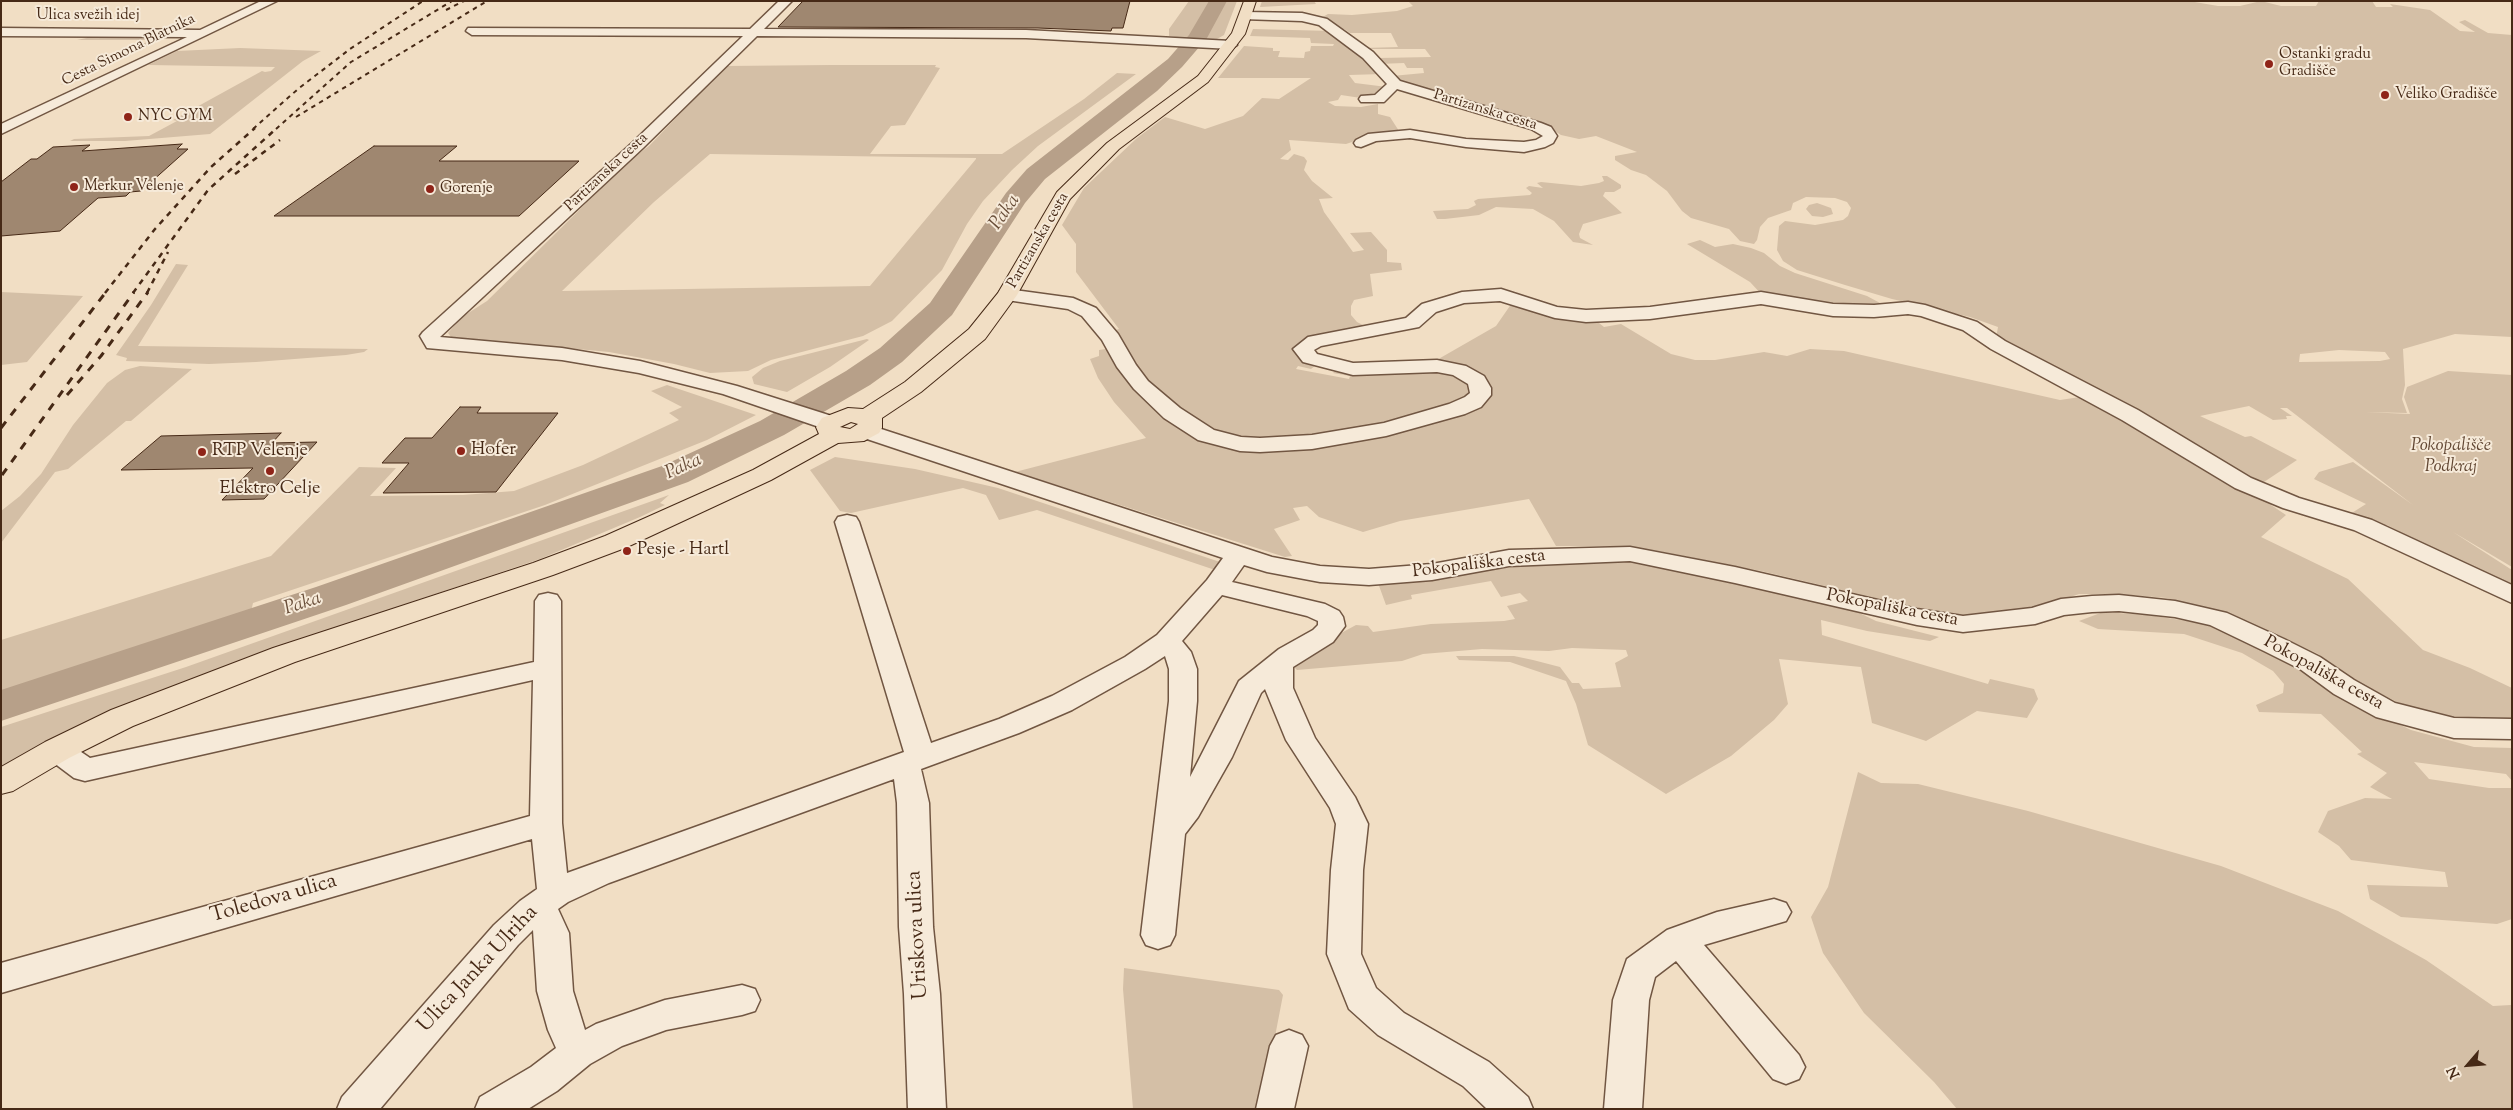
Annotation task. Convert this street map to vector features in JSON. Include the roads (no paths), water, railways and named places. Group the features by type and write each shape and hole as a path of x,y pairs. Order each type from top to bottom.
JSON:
{"main road":[{"name":"Partizanska cesta","path":"867,424 977,334 1007,295 1063,196 1113,146 1203,78 1231,45 1246,16 1250,1"},
{"path":"1,782 57,750 122,718 284,655 543,569 615,542 762,475 826,425 848,415 867,424"}],"street":[{"name":"Cesta Simona Blatnika","path":"1,130 271,1"},
{"name":"Partizanska cesta","path":"786,1 638,145 430,336 434,344 562,354 632,366 730,390 772,403 826,425"},
{"path":"1246,16 1302,17 1323,22 1368,55 1395,84 1379,99 1366,99"},
{"path":"472,31 1026,34 1231,45"},
{"name":"Ulica svežih idej","path":"1,32 204,33"},
{"name":"Partizanska cesta","path":"1361,143 1373,137 1410,134 1466,143 1524,147 1540,144 1548,140 1550,136 1546,130 1536,126 1395,84"},
{"path":"1007,295 1073,304 1089,312 1106,332 1140,385 1172,413 1206,435 1240,444 1260,445 1312,442 1386,429 1450,411 1473,402 1480,395 1481,388 1478,380 1459,370 1437,366 1353,369 1310,358 1302,349 1315,341 1412,323 1429,308 1462,298 1501,295 1555,312 1586,316 1667,312 1761,298 1833,310 1916,309 1970,326 1998,345 2130,415 2243,483 2292,503 2363,525 2512,595"},
{"name":"Pokopališka cesta","path":"867,424 1267,564 1320,574 1369,577 1432,572 1509,558 1630,554 1735,575 1917,617 1963,624 2035,616 2060,607 2092,604 2119,603 2175,609 2218,619 2274,645 2310,663 2344,687 2386,710 2454,728 2512,729"},
{"name":"Uriskova ulica","path":"847,522 910,760 908,773 913,803 916,928 922,994 927,1109"},
{"name":"Ulica Janka Ulriha","path":"356,1109 506,935 546,900 597,874 1009,726 1062,703 1135,663 1167,640 1216,586 1239,553"},
{"path":"1170,829 1187,809 1217,757 1249,688 1289,655 1323,636 1332,626 1330,617 1316,610 1216,586"},
{"path":"548,600 546,823 552,886 546,900 545,917 552,933 555,991 566,1030 577,1053"},
{"path":"1158,935 1170,829 1182,701 1183,669 1177,652 1167,640"},
{"path":"1279,664 1279,688 1284,705 1301,740 1344,806 1352,824 1347,870 1344,954 1362,998 1391,1024 1476,1074 1514,1109"},
{"path":"57,750 86,770 548,668"},
{"name":"Toledova ulica","path":"1,978 546,823"},
{"path":"1623,1109 1631,1000 1639,969 1679,940 1717,926 1774,912"},
{"path":"1679,940 1786,1067"},
{"path":"494,1109 544,1079 577,1053 609,1035 656,1018 742,1000"},
{"path":"1275,1109 1289,1046"}],"waterway":[{"name":"Paka","path":"1,706 331,596 675,474 772,428 858,378 891,355 918,332 941,309 1015,199 1036,174 1059,154 1149,86 1175,63 1197,38 1218,1"}],"railway":[{"path":"253,129 298,89 350,49 423,1"},
{"path":"276,129 351,62 452,1"},
{"path":"446,10 464,1"},
{"path":"296,117 487,1"},
{"path":"105,293 155,229 211,167 255,128"},
{"path":"133,293 208,190 277,128"},
{"path":"235,174 280,140"},
{"path":"147,293 168,252"},
{"path":"1,428 106,292"},
{"path":"2,475 134,292"},
{"path":"67,395 101,356 148,292"}],"place":[{"name":"Ostanki gradu Gradišče","path":"2269,64"},
{"name":"Veliko Gradišče","path":"2385,95"},
{"name":"NYC GYM","path":"128,117"},
{"name":"Merkur Velenje","path":"74,187"},
{"name":"Gorenje","path":"430,189"},
{"name":"Hofer","path":"461,451"},
{"name":"RTP Velenje","path":"202,452"},
{"name":"Elektro Celje","path":"270,471"},
{"name":"Pesje - Hartl","path":"627,551"}],"park label":[{"name":"Pokopališče Podkraj","path":"2451,457"}]}
